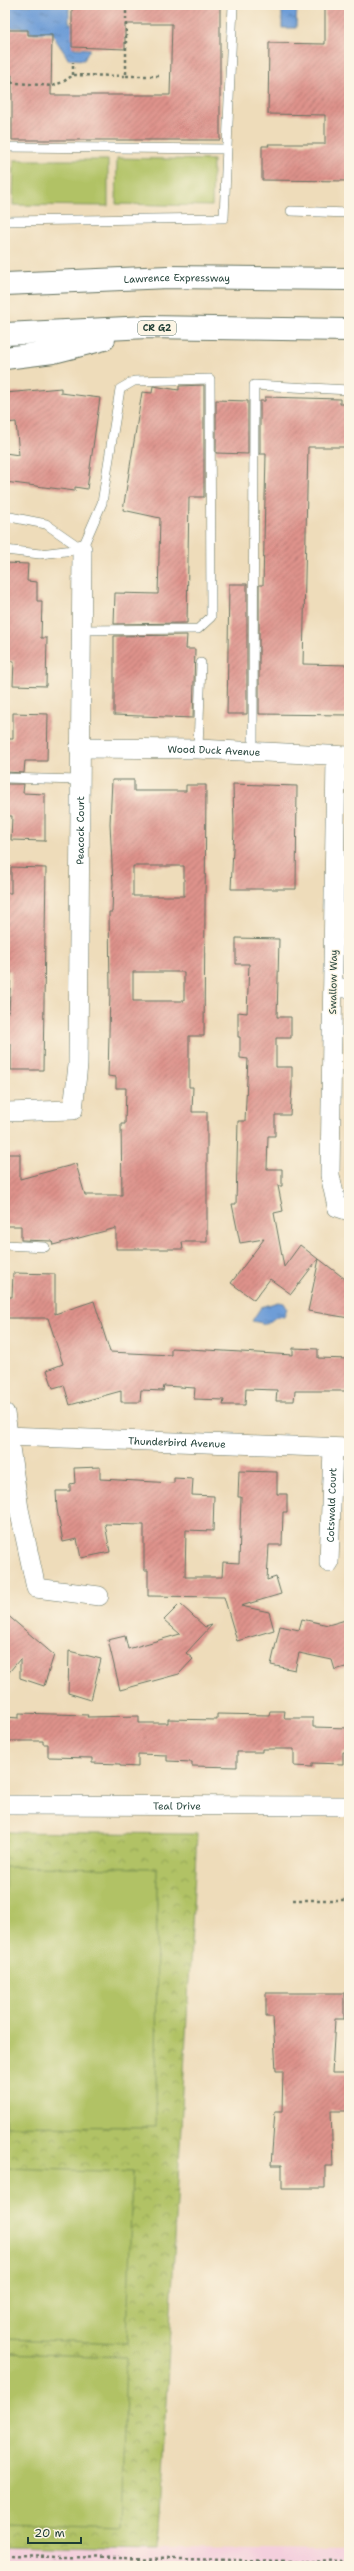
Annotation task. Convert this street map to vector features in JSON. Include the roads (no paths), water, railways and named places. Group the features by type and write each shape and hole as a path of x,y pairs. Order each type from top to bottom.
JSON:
{"highway":[{"path":"5,269 168,277"},
{"name":"Lawrence Expressway","path":"5,284 168,277 345,278"},
{"path":"5,358 52,352 147,327"},
{"name":"CR G2","path":"5,334 147,327 349,330"}],"street":[{"name":"Peacock Court","path":"5,1112 73,1110 78,1065 79,748 82,630 82,549"},
{"name":"Wood Duck Avenue","path":"79,748 198,749 342,756"},
{"name":"Swallow Way","path":"342,756 341,988 330,1175 343,1209"},
{"path":"5,1413 6,1436 36,1588 99,1596"},
{"name":"Thunderbird Avenue","path":"6,1436 341,1448"},
{"name":"Cotswald Court","path":"329,1563 341,1448"},
{"name":"Teal Drive","path":"5,1805 349,1806"}],"lane":[{"path":"5,221 224,218 233,5"},
{"path":"5,147 227,149"},
{"path":"291,211 349,213"},
{"path":"82,549 102,503 120,389 134,381 210,379 211,617 198,629 82,630"},
{"path":"253,752 255,709 254,385 349,390"},
{"path":"5,516 46,524 82,549"},
{"path":"5,550 40,554 82,549"},
{"path":"198,749 200,662"},
{"path":"5,778 79,780"},
{"path":"5,1245 44,1247"}],"water":[{"path":"5,5 69,5 69,22 74,26 74,48 90,49 84,60 68,59 53,32 30,33 29,28 5,28"},
{"path":"282,5 297,5 296,28 282,28"},
{"path":"278,1302 284,1303 287,1308 284,1317 277,1316 267,1324 252,1321 261,1307"}]}
